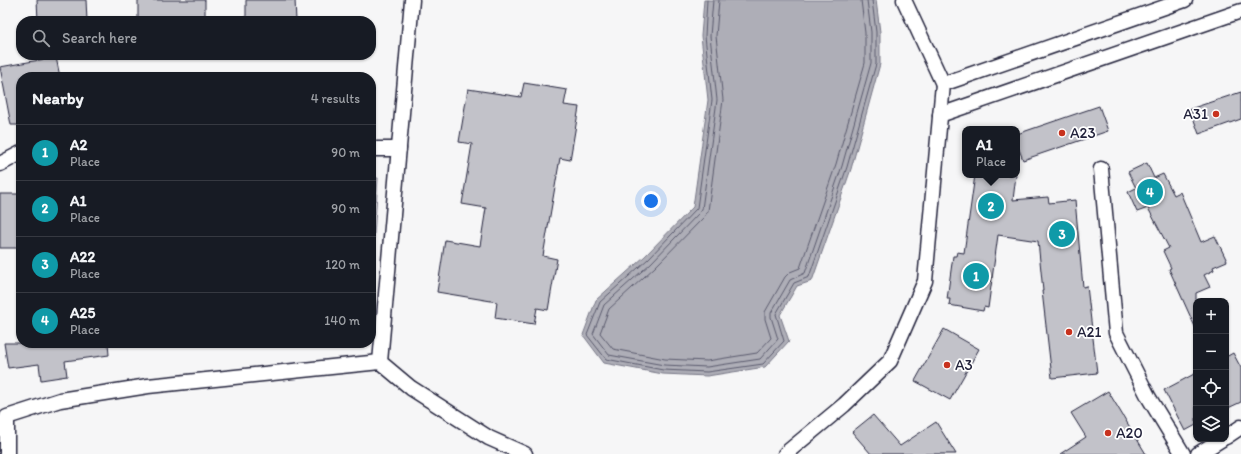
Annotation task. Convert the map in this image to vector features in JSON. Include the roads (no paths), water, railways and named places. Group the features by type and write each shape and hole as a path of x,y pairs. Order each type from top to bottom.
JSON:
{"lane":[{"path":"380,362 412,0"},
{"path":"786,454 844,405 890,361 925,281 942,84 904,0"},
{"path":"942,84 1185,0"},
{"path":"940,115 1241,11"},
{"path":"376,149 399,149"},
{"path":"0,164 16,156"},
{"path":"1101,169 1116,333 1149,398 1183,454"},
{"path":"7,454 7,417 60,400 148,386 380,362 412,388 489,438 525,454"},
{"path":"1229,434 1241,427"},
{"path":"1198,454 1217,442"}],"water":[{"path":"704,0 876,0 880,32 880,64 851,169 812,281 797,286 780,315 789,341 765,367 707,376 663,374 604,363 583,335 596,300 645,256 693,207 708,100 701,36"}],"place":[{"name":"A31","path":"1216,114"},
{"name":"A23","path":"1062,133"},
{"name":"A25","path":"1150,192"},
{"name":"A1","path":"991,206"},
{"name":"A22","path":"1062,234"},
{"name":"A2","path":"976,276"},
{"name":"A21","path":"1069,332"},
{"name":"A3","path":"947,365"},
{"name":"A20","path":"1108,433"}]}
